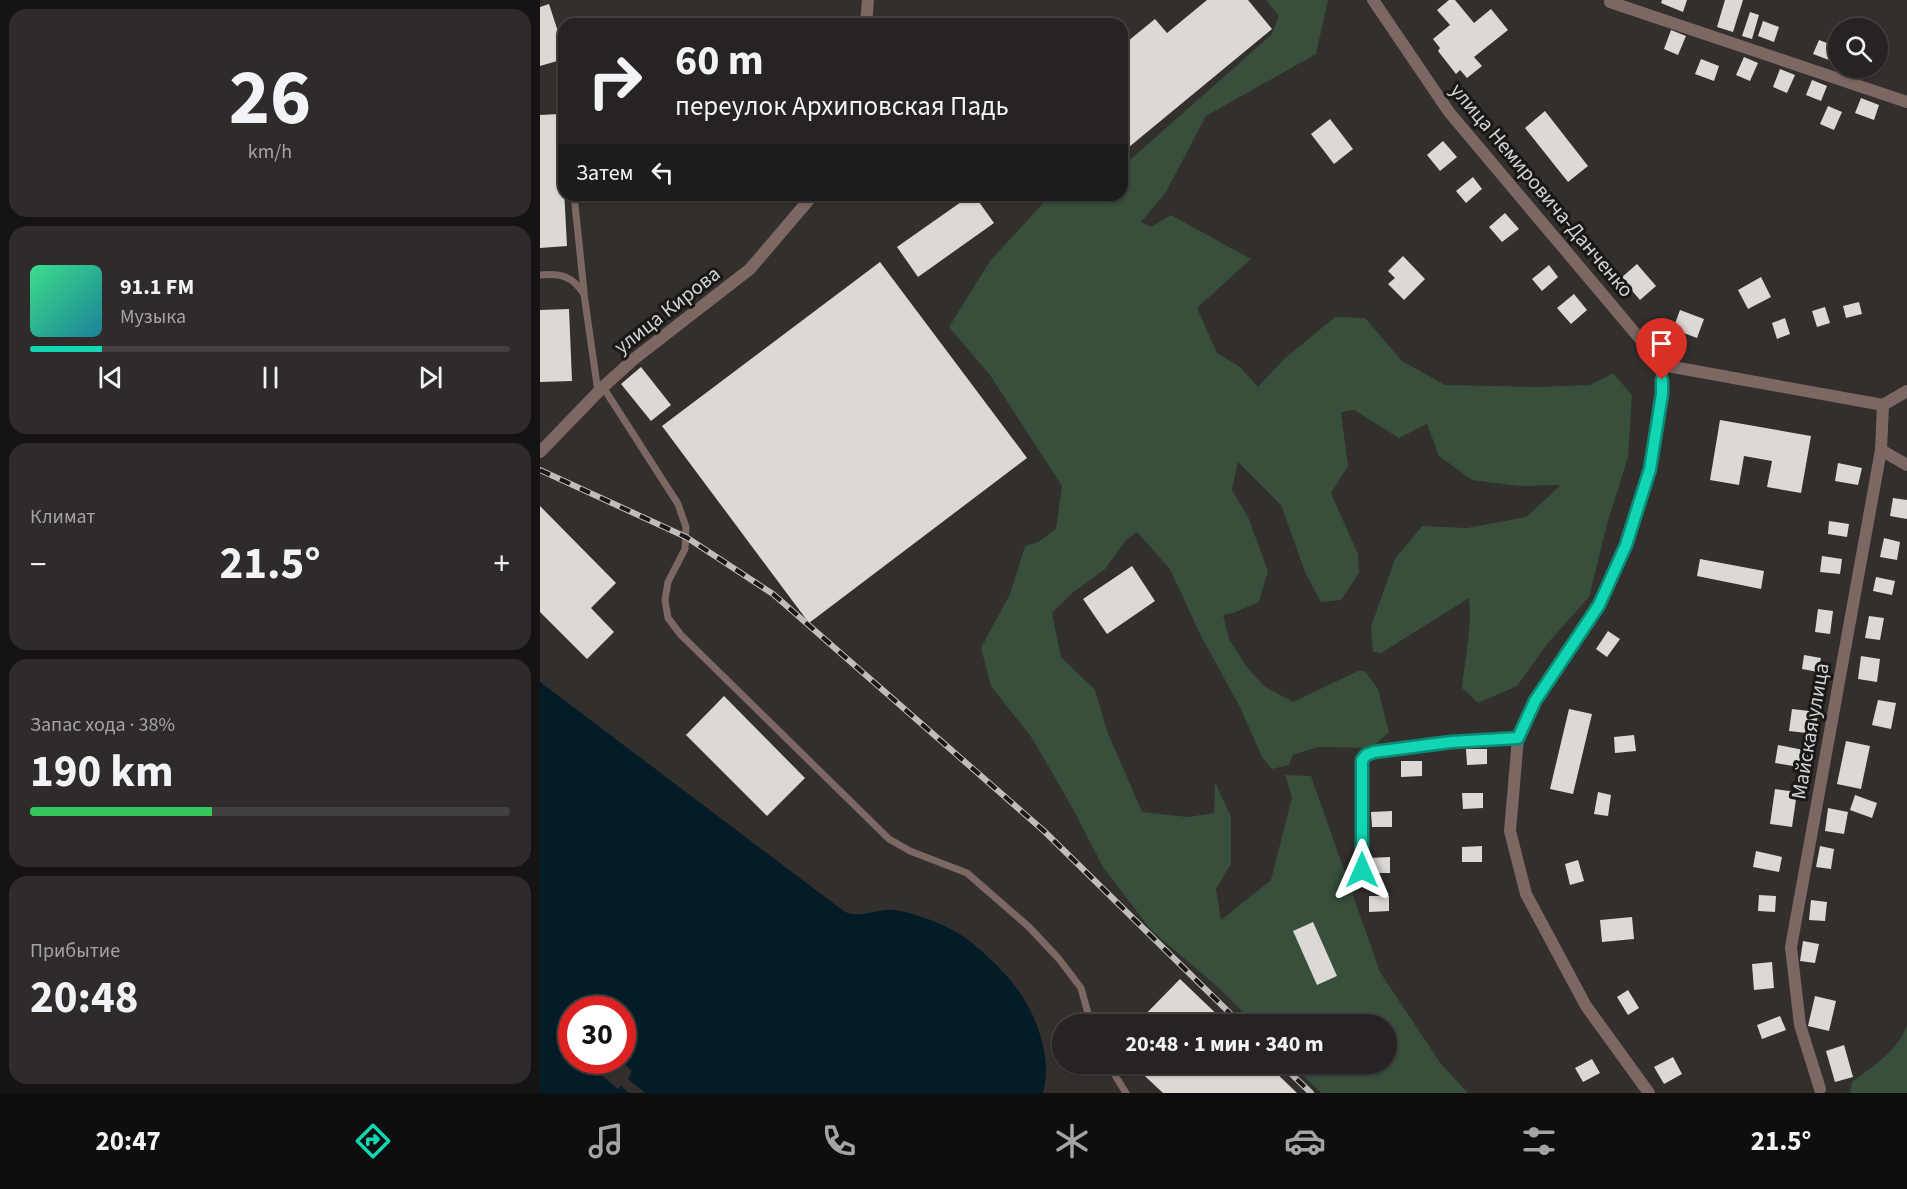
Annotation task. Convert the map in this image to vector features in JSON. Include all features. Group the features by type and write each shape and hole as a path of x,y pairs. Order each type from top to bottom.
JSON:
{"street":[{"path":"866,18 868,0"},
{"name":"улица Немировича-Данченко","path":"1373,0 1449,112 1662,365"},
{"path":"1610,2 1907,102"},
{"name":"улица Кирова","path":"540,452 601,389 634,359 750,269 808,201"},
{"path":"1649,1093 1586,1005 1526,894 1510,831 1518,738 1535,701 1599,605 1626,545 1650,469 1662,394 1662,365 1883,405 1907,391"},
{"name":"Майская улица","path":"1820,1089 1800,1025 1791,947 1881,450 1883,405"},
{"path":"1881,450 1907,465"},
{"path":"1362,870 1362,760 1366,755 1451,742 1518,738"}],"lane":[{"path":"575,201 584,294 601,389 678,504 686,527 685,549 668,582 665,600 668,618 681,635 889,839 910,851 967,873 1029,927 1059,959 1081,988 1088,1014"},
{"path":"540,275 568,277 577,282 584,294"},
{"path":"1114,1074 1126,1093"}],"green space":[{"path":"1266,0 1328,0 1316,54 1206,116 1166,192 1141,222 1151,227 1171,215 1251,259 1197,308 1217,353 1240,367 1258,387 1283,360 1335,317 1365,318 1402,361 1445,385 1536,387 1590,385 1613,373 1632,395 1628,457 1607,524 1589,597 1548,643 1517,686 1478,703 1462,688 1469,632 1469,598 1381,653 1373,652 1371,627 1395,559 1422,526 1467,528 1526,517 1561,485 1519,486 1472,480 1439,456 1427,424 1399,438 1354,410 1341,412 1348,466 1331,493 1358,554 1359,573 1341,600 1321,602 1305,572 1281,505 1238,462 1232,490 1248,517 1268,571 1259,602 1223,615 1229,639 1246,666 1264,686 1293,702 1358,671 1365,671 1378,689 1389,732 1372,748 1318,747 1293,755 1289,765 1272,769 1262,757 1239,705 1201,636 1170,569 1137,532 1126,540 1105,569 1071,594 1052,613 1061,657 1095,690 1107,731 1142,812 1188,817 1214,813 1215,782 1231,817 1231,864 1216,889 1221,920 1271,880 1292,797 1285,775 1311,776 1380,972 1441,1064 1468,1093 1321,1093 1302,1074 1397,1074 1397,1014 1245,1014 1220,989 1151,930 1103,867 1032,738 991,686 981,648 1010,594 1025,546 1038,542 1056,529 1062,486 990,375 949,327 990,261 1045,201 1083,203 1085,201 1128,201 1128,162 1271,35 1279,16"},
{"path":"1907,1025 1907,1093 1850,1093 1852,1082 1891,1050"}],"water":[{"path":"540,682 845,912 864,914 895,910 910,913 949,928 973,944 1017,988 1034,1018 1045,1056 1043,1093 540,1093"}],"pier":[{"path":"600,1074 630,1074 628,1079 645,1093 629,1093 621,1086 618,1089"}],"building":[{"path":"1207,0 1248,0 1272,29 1129,147 1128,41 1155,19 1167,33"},
{"path":"1449,0 1455,0 1474,23 1491,9 1508,30 1474,57 1482,66 1467,78 1460,70 1456,74 1438,51 1440,48 1433,39 1450,25 1437,10"},
{"path":"1662,0 1687,0 1683,12 1661,3"},
{"path":"1725,0 1743,0 1733,32 1717,27"},
{"path":"549,4 558,32 558,61 540,66 540,7"},
{"path":"1750,12 1759,15 1752,39 1742,36"},
{"path":"1763,21 1779,27 1774,42 1758,36"},
{"path":"1671,30 1686,36 1678,55 1664,49"},
{"path":"1819,40 1828,43 1828,60 1813,54"},
{"path":"1744,57 1758,63 1750,81 1736,75"},
{"path":"1701,59 1719,66 1714,81 1695,74"},
{"path":"1780,69 1795,75 1787,93 1773,87"},
{"path":"1812,80 1827,86 1821,101 1806,95"},
{"path":"1861,98 1879,105 1874,120 1855,113"},
{"path":"1828,106 1842,112 1834,130 1820,124"},
{"path":"1545,111 1588,166 1568,182 1525,128"},
{"path":"558,114 558,201 565,201 567,246 540,248 540,115"},
{"path":"1330,119 1353,149 1334,164 1311,134"},
{"path":"1443,141 1457,157 1440,171 1427,155"},
{"path":"1473,177 1482,189 1466,203 1456,191"},
{"path":"962,201 978,201 994,223 918,277 897,247"},
{"path":"1505,213 1519,229 1502,242 1489,227"},
{"path":"1403,256 1425,279 1404,300 1388,284 1395,278 1388,271"},
{"path":"880,262 1027,458 809,623 662,426"},
{"path":"1637,264 1656,286 1640,300 1621,278"},
{"path":"1549,265 1558,277 1542,291 1532,279"},
{"path":"1761,277 1771,297 1748,309 1738,290"},
{"path":"1574,294 1587,310 1571,324 1557,308"},
{"path":"1859,302 1862,314 1846,318 1843,306"},
{"path":"1825,307 1830,323 1817,327 1812,311"},
{"path":"569,309 572,381 540,382 540,310"},
{"path":"1680,310 1704,319 1697,338 1673,329"},
{"path":"1785,318 1790,334 1777,339 1772,323"},
{"path":"641,367 671,405 651,421 621,384"},
{"path":"1720,420 1811,436 1801,493 1767,487 1772,461 1744,456 1739,485 1710,480"},
{"path":"1838,463 1862,468 1858,485 1835,481"},
{"path":"1893,498 1907,500 1907,519 1890,516"},
{"path":"540,506 616,583 591,608 614,632 587,659 540,612"},
{"path":"1829,521 1849,524 1847,537 1828,534"},
{"path":"1884,538 1900,542 1897,560 1880,557"},
{"path":"1822,556 1842,559 1840,574 1820,572"},
{"path":"1700,559 1764,571 1761,589 1697,576"},
{"path":"1132,566 1155,601 1107,634 1083,599"},
{"path":"1876,577 1895,581 1892,595 1873,591"},
{"path":"1818,609 1833,611 1830,634 1815,632"},
{"path":"1869,616 1884,618 1880,640 1865,638"},
{"path":"1608,631 1620,639 1607,657 1596,649"},
{"path":"1804,655 1821,658 1818,672 1802,669"},
{"path":"1861,656 1880,659 1877,682 1858,679"},
{"path":"724,696 805,778 767,816 686,735"},
{"path":"1878,700 1896,703 1891,729 1872,725"},
{"path":"1569,709 1592,714 1573,794 1550,789"},
{"path":"1792,709 1818,712 1815,734 1789,731"},
{"path":"1634,735 1636,751 1615,753 1614,737"},
{"path":"1846,741 1870,746 1861,789 1837,784"},
{"path":"1778,745 1809,751 1806,768 1775,763"},
{"path":"1466,749 1487,749 1487,764 1467,765"},
{"path":"1401,761 1422,761 1422,776 1401,777"},
{"path":"1775,789 1797,792 1792,827 1770,824"},
{"path":"1598,792 1611,795 1608,816 1594,814"},
{"path":"1462,793 1483,793 1483,808 1463,809"},
{"path":"1855,795 1877,803 1872,818 1850,810"},
{"path":"1828,808 1848,812 1844,834 1825,831"},
{"path":"1392,811 1392,827 1372,827 1371,812"},
{"path":"1482,846 1482,862 1462,862 1462,847"},
{"path":"1820,846 1834,849 1831,869 1816,867"},
{"path":"1756,851 1782,857 1779,872 1753,867"},
{"path":"1390,857 1390,873 1369,873 1369,858"},
{"path":"1578,860 1584,881 1570,885 1565,864"},
{"path":"1759,895 1776,896 1775,912 1758,911"},
{"path":"1369,896 1389,896 1389,911 1369,912"},
{"path":"1811,900 1827,902 1825,921 1809,920"},
{"path":"1632,917 1634,939 1602,942 1600,920"},
{"path":"1313,922 1337,976 1317,985 1293,931"},
{"path":"1803,941 1819,944 1815,963 1800,961"},
{"path":"1772,962 1774,988 1754,990 1752,964"},
{"path":"1180,979 1217,1014 1146,1014"},
{"path":"1628,990 1639,1008 1628,1015 1617,997"},
{"path":"1815,996 1836,1001 1829,1031 1808,1026"},
{"path":"1780,1016 1786,1030 1762,1039 1757,1025"},
{"path":"1844,1045 1853,1077 1835,1082 1826,1051"},
{"path":"1673,1057 1682,1074 1664,1084 1654,1067"},
{"path":"1592,1059 1600,1073 1583,1082 1575,1068"},
{"path":"1143,1074 1277,1074 1297,1093 1163,1093"}],"railway":[{"path":"540,470 686,537 773,594 1044,831 1231,1014"},
{"path":"1291,1074 1311,1093"}],"route":[{"path":"1362,870 1362,760 1366,755 1451,742 1518,738 1535,701 1599,605 1626,545 1650,469 1662,394 1662,380"}]}
